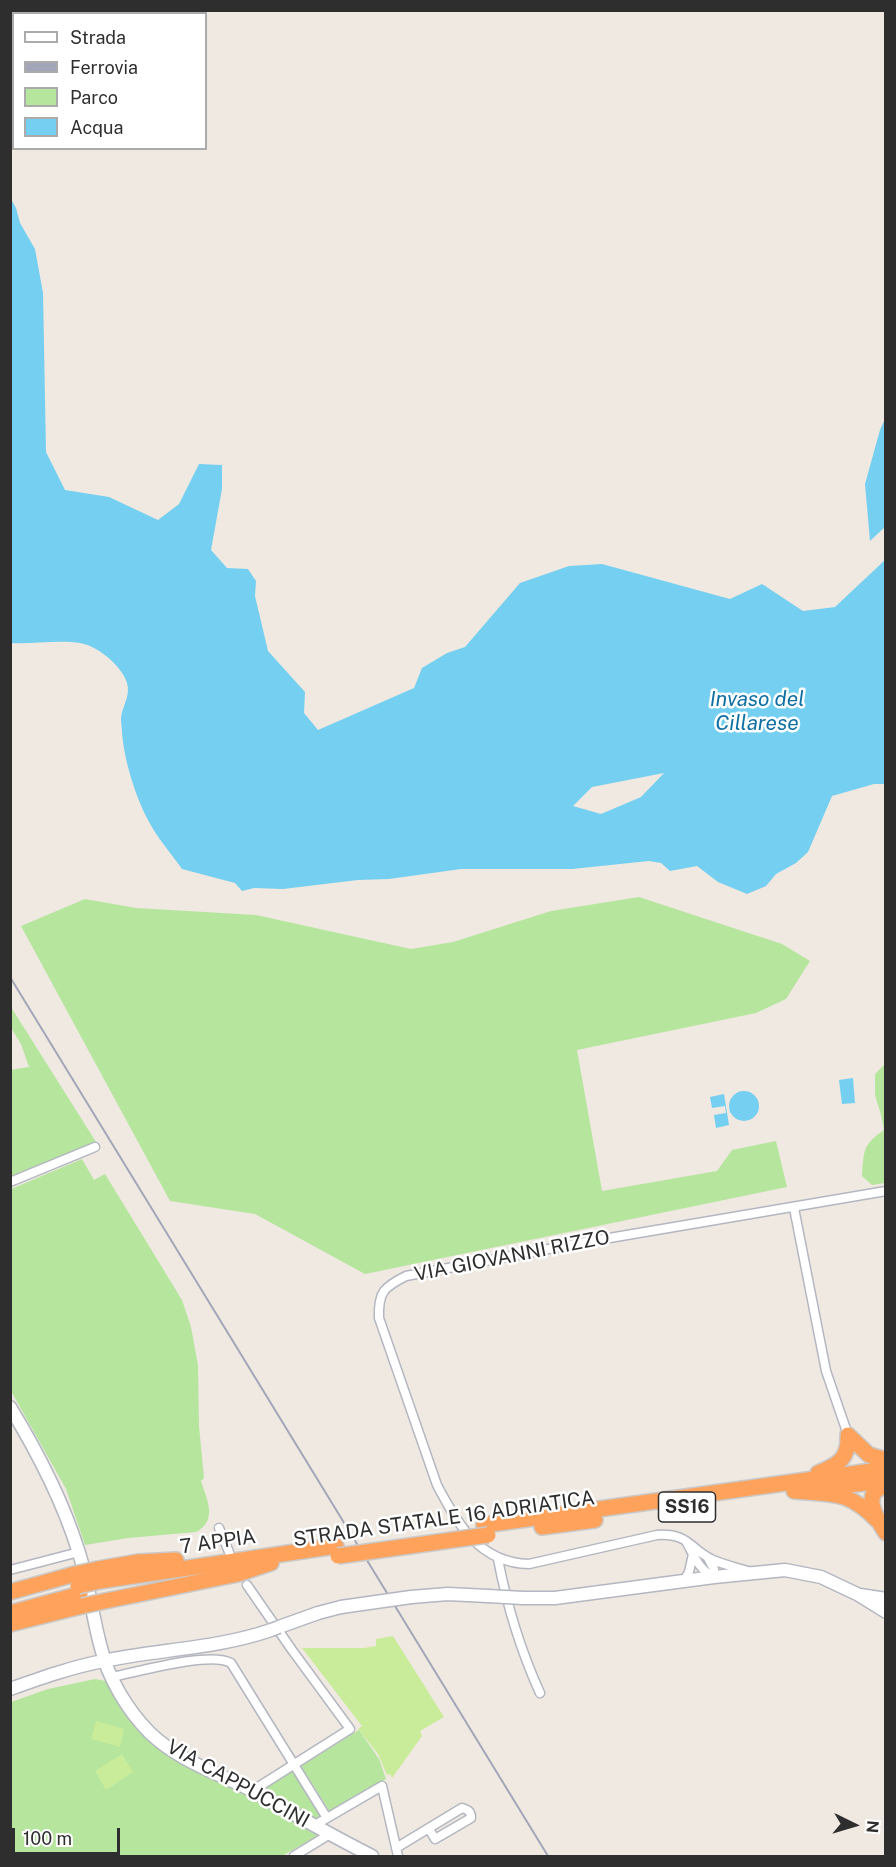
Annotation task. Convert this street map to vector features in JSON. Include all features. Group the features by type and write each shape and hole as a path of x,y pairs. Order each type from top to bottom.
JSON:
{"highway":[{"path":"848,1435 869,1455 885,1460"},
{"path":"793,1486 840,1462 847,1454 848,1435"},
{"name":"STRADA STATALE 16 ADRIATICA","path":"486,1530 793,1486 885,1469"},
{"name":"STRADA STATALE 16 ADRIATICA","path":"793,1486 885,1481"},
{"path":"793,1486 849,1498 863,1506 882,1527"},
{"path":"882,1527 871,1502 872,1495 878,1488 885,1486"},
{"name":"7 APPIA","path":"79,1590 270,1560 486,1530"},
{"path":"10,1592 79,1590"},
{"path":"10,1624 79,1590"},
{"name":"SS16","path":"10,1603 79,1590"},
{"name":"SS16","path":"10,1613 79,1590"}],"street":[{"path":"10,1182 95,1146"},
{"name":"VIA GIOVANNI RIZZO","path":"753,1572 712,1560 686,1540 672,1534 657,1535 529,1564 498,1559 486,1552 473,1540 437,1485 379,1318 379,1302 388,1285 406,1276 885,1191"},
{"path":"794,1208 826,1371 848,1435"},
{"name":"VIA CAPPUCCINI","path":"10,1407 43,1463 58,1494 79,1552 104,1660 121,1695 150,1733 184,1758 252,1791 372,1857"},
{"path":"219,1528 229,1552"},
{"path":"686,1540 707,1574 714,1577"},
{"path":"10,1570 79,1552"},
{"path":"684,1581 689,1572 693,1554"},
{"path":"706,1556 714,1569 714,1577"},
{"path":"498,1559 511,1616 525,1661 540,1693"},
{"path":"10,1689 104,1660 204,1647 254,1636 341,1607 411,1597 448,1594 523,1599 555,1598 753,1572 785,1570 821,1578 857,1594 885,1612"},
{"path":"247,1585 350,1729 295,1766 252,1791"},
{"path":"857,1594 885,1599"},
{"path":"112,1677 207,1658 226,1660 231,1663 327,1818"},
{"path":"315,1825 382,1786 397,1852 429,1829 462,1808 471,1814 471,1818 435,1839 429,1829"},
{"path":"294,1857 330,1834"}],"green space":[{"path":"639,897 782,944 810,961 786,999 756,1013 577,1050 602,1191 717,1171 732,1150 776,1141 787,1187 365,1274 255,1214 170,1201 21,926 85,899 136,908 256,915 411,949 453,942 551,911"},
{"path":"11,1007 96,1142 11,1177 10,1070 29,1067 21,1044 11,1028"},
{"path":"885,1064 885,1183 872,1185 862,1176 863,1160 868,1145 884,1130 875,1095 875,1074"},
{"path":"82,1159 94,1180 105,1174 182,1300 191,1327 198,1365 199,1426 204,1478 201,1481 209,1509 207,1522 196,1532 128,1538 85,1545 66,1489 11,1391 11,1189"},
{"path":"393,1636 444,1717 420,1731 422,1736 392,1778 390,1774 387,1775 378,1754 358,1729 362,1726 302,1648 364,1648 376,1646 376,1639"},
{"path":"95,1679 106,1681 145,1737 157,1748 177,1761 319,1835 282,1856 11,1856 11,1702 48,1689"},
{"path":"96,1721 124,1729 120,1747 91,1739"},
{"path":"359,1730 379,1759 386,1779 330,1812 301,1766"},
{"path":"122,1754 133,1772 106,1790 95,1771"},
{"path":"293,1771 322,1816 314,1819 260,1791"}],"water":[{"name":"Invaso del Cillarese","path":"11,199 20,223 35,249 43,293 46,452 65,490 109,497 158,520 179,504 199,464 222,465 222,489 211,550 227,568 248,569 256,581 255,596 268,651 305,692 304,713 318,730 414,688 422,668 447,653 465,647 520,583 569,566 602,564 730,599 762,584 803,611 835,607 885,560 885,784 874,784 832,796 808,852 796,863 776,874 766,886 747,894 718,882 697,866 670,871 661,863 649,861 572,869 461,869 389,879 358,880 283,889 254,888 242,891 235,883 182,869 152,827 135,789 125,754 121,718 128,687 118,667 102,653 84,644 75,642 11,643","holes":["664,773 641,797 601,814 573,806 592,787"]},
{"path":"885,419 885,527 870,541 865,484"},
{"path":"853,1078 855,1103 842,1104 839,1080"},
{"path":"744,1091 755,1095 759,1106 755,1117 744,1121 733,1117 729,1106 733,1095"},
{"path":"724,1094 729,1125 716,1128 714,1115 726,1113 725,1106 712,1108 710,1097"}],"railway":[{"path":"10,977 548,1856"}]}
